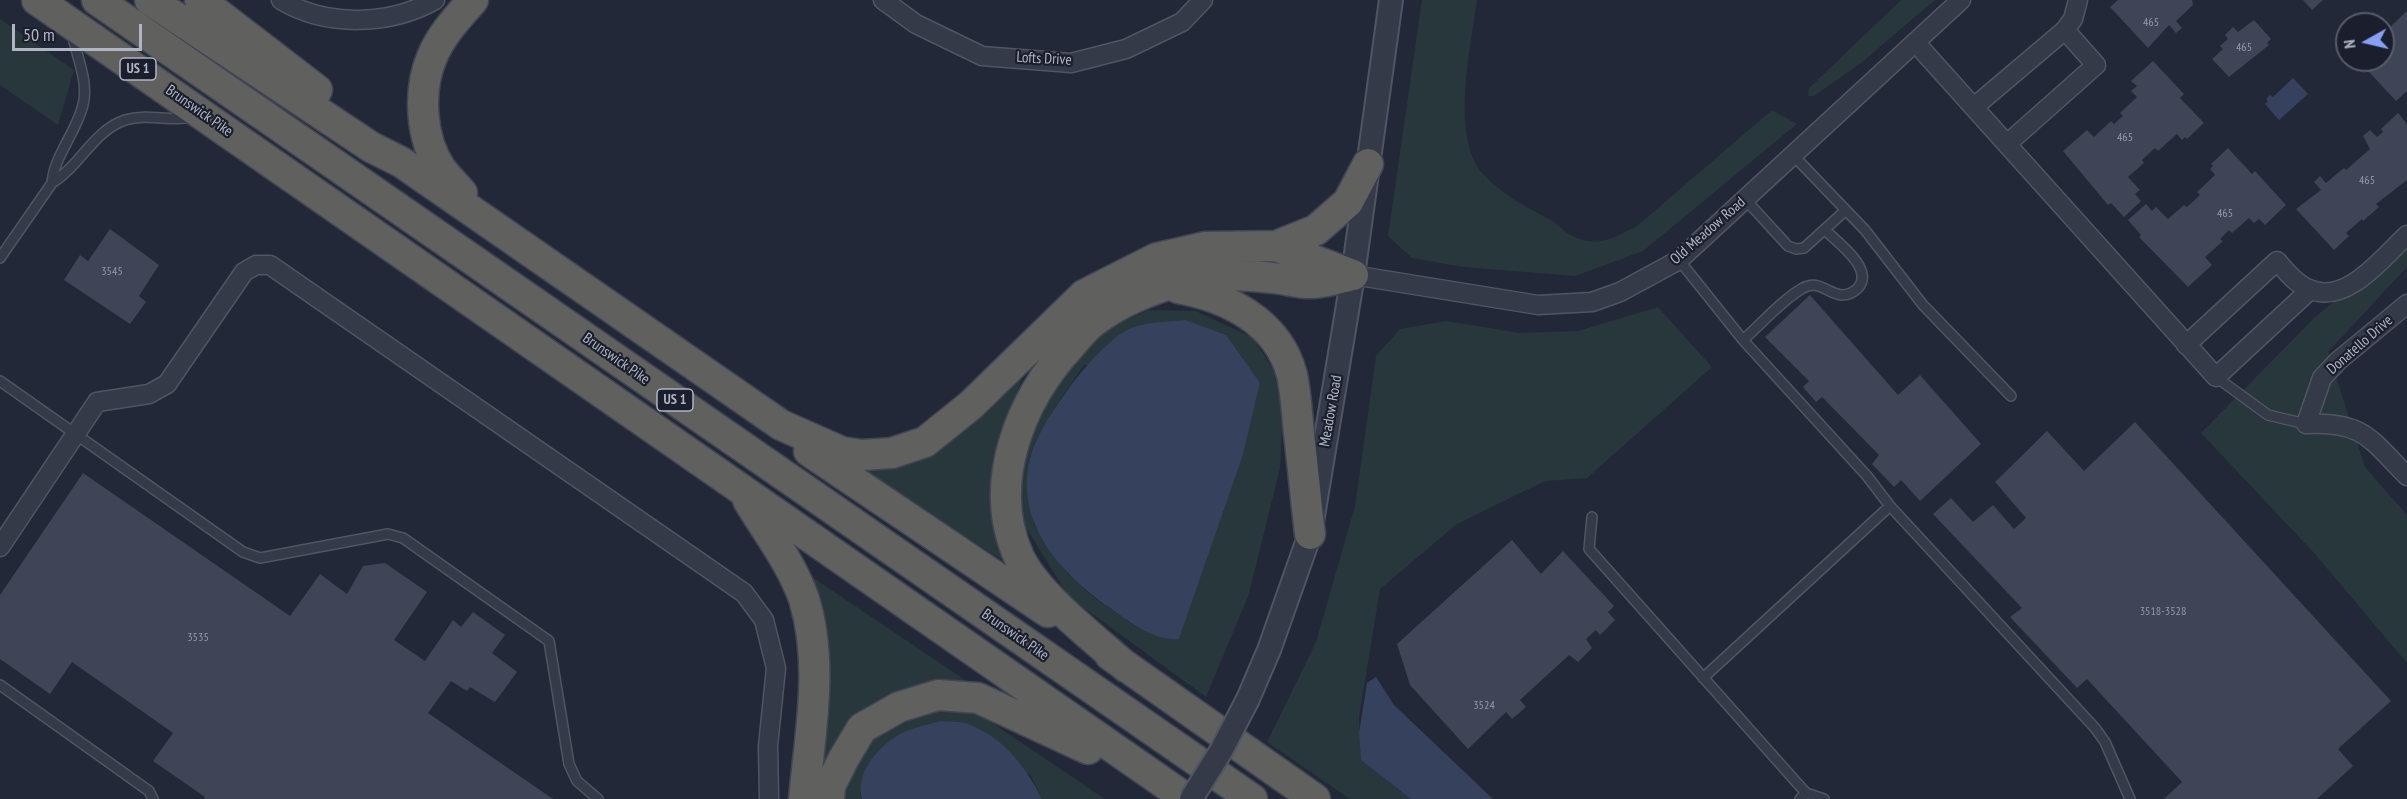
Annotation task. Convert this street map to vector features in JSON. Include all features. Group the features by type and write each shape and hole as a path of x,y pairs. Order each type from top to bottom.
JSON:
{"highway":[{"name":"Brunswick Pike","path":"37,0 1188,799"},
{"name":"Brunswick Pike","path":"97,0 1252,799"},
{"path":"150,0 371,147 401,162 482,216 781,426 842,452 877,456 925,442 971,405 1084,295 1157,258 1205,247 1276,246 1316,230 1348,202 1368,164"},
{"path":"200,0 223,15 380,140 401,162"},
{"path":"473,0 452,24 432,56 425,82 423,110 427,133 440,167 482,216"},
{"path":"1276,246 1353,275"},
{"path":"1126,667 1039,587 1020,558 1010,533 1006,492 1011,454 1020,423 1039,386 1063,353 1092,322 1127,300 1167,285 1190,278 1236,275 1312,284 1353,275"},
{"path":"1167,285 1214,296 1234,304 1257,320 1285,356 1294,395 1310,534"},
{"path":"781,426 789,438 989,571 1315,799"},
{"path":"741,490 791,571 803,598 811,627 814,678 804,799"},
{"path":"829,799 831,786 844,758 862,728 899,707 938,694 978,698 1188,799"}],"street":[{"path":"281,0 315,14 346,20 374,19 400,14 435,0"},
{"name":"Lofts Drive","path":"883,0 916,24 982,56 1071,63 1126,49 1182,22 1203,0"},
{"name":"Meadow Road","path":"1188,799 1221,751 1248,699 1269,651 1310,534 1353,275 1391,0"},
{"name":"Old Meadow Road","path":"1353,275 1510,302 1563,305 1592,302 1620,292 1679,260 1961,0"},
{"path":"1974,107 2066,30 2075,13 2078,0"},
{"path":"2007,144 2096,65 2066,30"},
{"path":"1916,42 2217,377 2310,290"},
{"path":"2186,345 2277,261 2310,290 2325,292 2352,285 2407,236"},
{"path":"0,547 97,402 149,394 167,384 244,272 256,265 270,266 744,593 764,620 776,668 768,746 769,799"},
{"name":"Donatello Drive","path":"2306,424 2322,378 2338,361 2407,304"},
{"path":"2306,424 2329,423 2361,430 2407,476"}],"lane":[{"path":"52,183 53,170 75,130 84,103 82,69 75,53 71,24"},
{"path":"0,258 52,183 63,176 95,140 111,126 146,116 177,121 205,115"},
{"path":"1793,155 1865,230 1923,305 2011,396"},
{"path":"1744,199 1791,248 1804,248 1846,210"},
{"path":"1743,340 1804,287 1820,286 1837,294 1847,295 1859,286 1863,279 1861,269 1825,230"},
{"path":"1679,260 1743,340 1866,476 1890,506 2095,728 2105,742 2130,799"},
{"path":"2217,377 2268,415 2306,424"},
{"path":"0,381 243,552 260,558 388,534 402,538 549,641 569,764 577,781 598,799"},
{"path":"1703,678 1890,506"},
{"path":"1592,517 1589,549 1803,796 1824,799"},
{"path":"0,685 150,791 153,799"}],"shaded area":[{"path":"1422,0 1477,0 1465,90 1465,115 1467,138 1473,158 1483,174 1506,194 1551,220 1569,234 1588,241 1612,238 1637,226 1772,110 1797,124 1643,251 1575,276 1463,267 1412,258 1388,236"},
{"path":"1901,0 1935,0 1861,63 1814,96 1808,96 1809,88"},
{"path":"0,19 74,70 58,125 0,85"},
{"path":"2407,243 2407,267 2328,352 2365,467 2407,515 2407,663 2314,553 2201,433 2315,317"},
{"path":"1658,307 1712,367 1587,478 1545,481 1457,524 1380,589 1359,717 1361,760 1411,799 1350,799 1267,742 1316,642 1355,506 1376,356 1400,329 1446,321 1520,333 1578,331"},
{"path":"1149,310 1196,311 1253,338 1284,387 1280,468 1249,594 1206,697 1069,597 1025,526 1014,472 1056,380 1107,329","holes":["1084,365 1260,383 1243,455 1179,639 1137,627 1092,596 1067,573 1034,525 1030,457 1054,409"]},
{"path":"1024,373 1001,438 990,491 1005,562 859,468 905,464 959,427"},
{"path":"806,573 977,688 851,720 815,775"},
{"path":"917,707 976,712 1105,799 1042,799 1030,774 860,793 862,799 838,799 865,736"}],"water":[{"path":"2293,78 2308,94 2279,120 2265,104 2268,101 2266,99 2270,95 2273,97"},
{"path":"1185,320 1226,335 1260,383 1243,455 1179,639 1169,639 1142,630 1126,619 1092,594 1059,563 1035,525 1029,505 1027,482 1030,459 1036,441 1056,406 1087,365 1114,339 1131,328 1150,323"},
{"path":"1376,677 1394,705 1493,799 1411,799 1361,760 1359,733 1367,683"},
{"path":"940,721 965,723 981,730 1003,745 1029,776 1042,799 862,799 862,779 876,753 900,734"}],"building":[{"path":"2118,0 2192,0 2193,5 2176,21 2182,28 2176,33 2169,25 2148,48 2110,7"},
{"path":"2303,0 2323,0 2312,10"},
{"path":"2407,11 2407,91 2396,101 2369,72 2395,72 2395,22"},
{"path":"2254,20 2271,39 2267,43 2269,45 2229,77 2212,59 2223,49 2220,46 2228,39 2225,35 2233,27 2238,32"},
{"path":"2153,61 2184,94 2180,98 2204,123 2187,139 2185,137 2182,140 2177,134 2158,151 2155,148 2142,160 2144,163 2128,177 2140,190 2135,194 2141,201 2124,217 2111,203 2108,205 2063,151 2087,130 2094,137 2111,121 2114,124 2123,116 2120,113 2137,97 2131,91 2137,86 2131,81"},
{"path":"2398,113 2407,124 2407,180 2376,204 2379,207 2346,233 2349,236 2334,250 2296,209 2321,190 2314,182 2320,176 2326,183 2344,168 2346,170 2370,149 2363,136 2370,130 2377,137 2383,132 2381,129"},
{"path":"2228,148 2252,174 2255,171 2286,205 2265,225 2259,219 2254,223 2249,218 2232,233 2229,230 2220,239 2223,241 2205,257 2212,265 2188,287 2139,237 2141,235 2128,220 2146,204 2152,211 2156,207 2168,219 2184,205 2187,207 2200,195 2197,192 2215,175 2210,169 2213,166 2211,164"},
{"path":"110,229 159,265 139,296 146,302 130,324 64,280 80,255 88,261"},
{"path":"1810,295 1898,395 1920,375 1981,444 1920,501 1901,480 1894,487 1872,464 1879,455 1822,397 1816,402 1803,387 1809,381 1765,337"},
{"path":"2135,422 2391,701 2338,749 2353,766 2317,799 2164,799 2182,782 2087,679 2077,688 2010,617 2022,608 1933,514 1951,498 1973,522 1993,505 2014,529 2026,518 1995,482 2047,431 2084,471"},
{"path":"83,473 290,616 320,574 347,594 363,566 385,563 427,592 394,640 425,661 453,620 461,627 473,612 505,635 492,653 517,672 495,702 470,687 467,691 451,681 428,713 553,799 204,799 205,797 153,761 173,733 72,662 50,694 0,659 0,595"},
{"path":"1512,540 1541,574 1563,551 1614,606 1608,612 1615,620 1600,635 1596,630 1586,639 1592,648 1578,662 1569,655 1520,700 1526,707 1512,719 1506,712 1468,749 1410,685 1397,644"}]}
